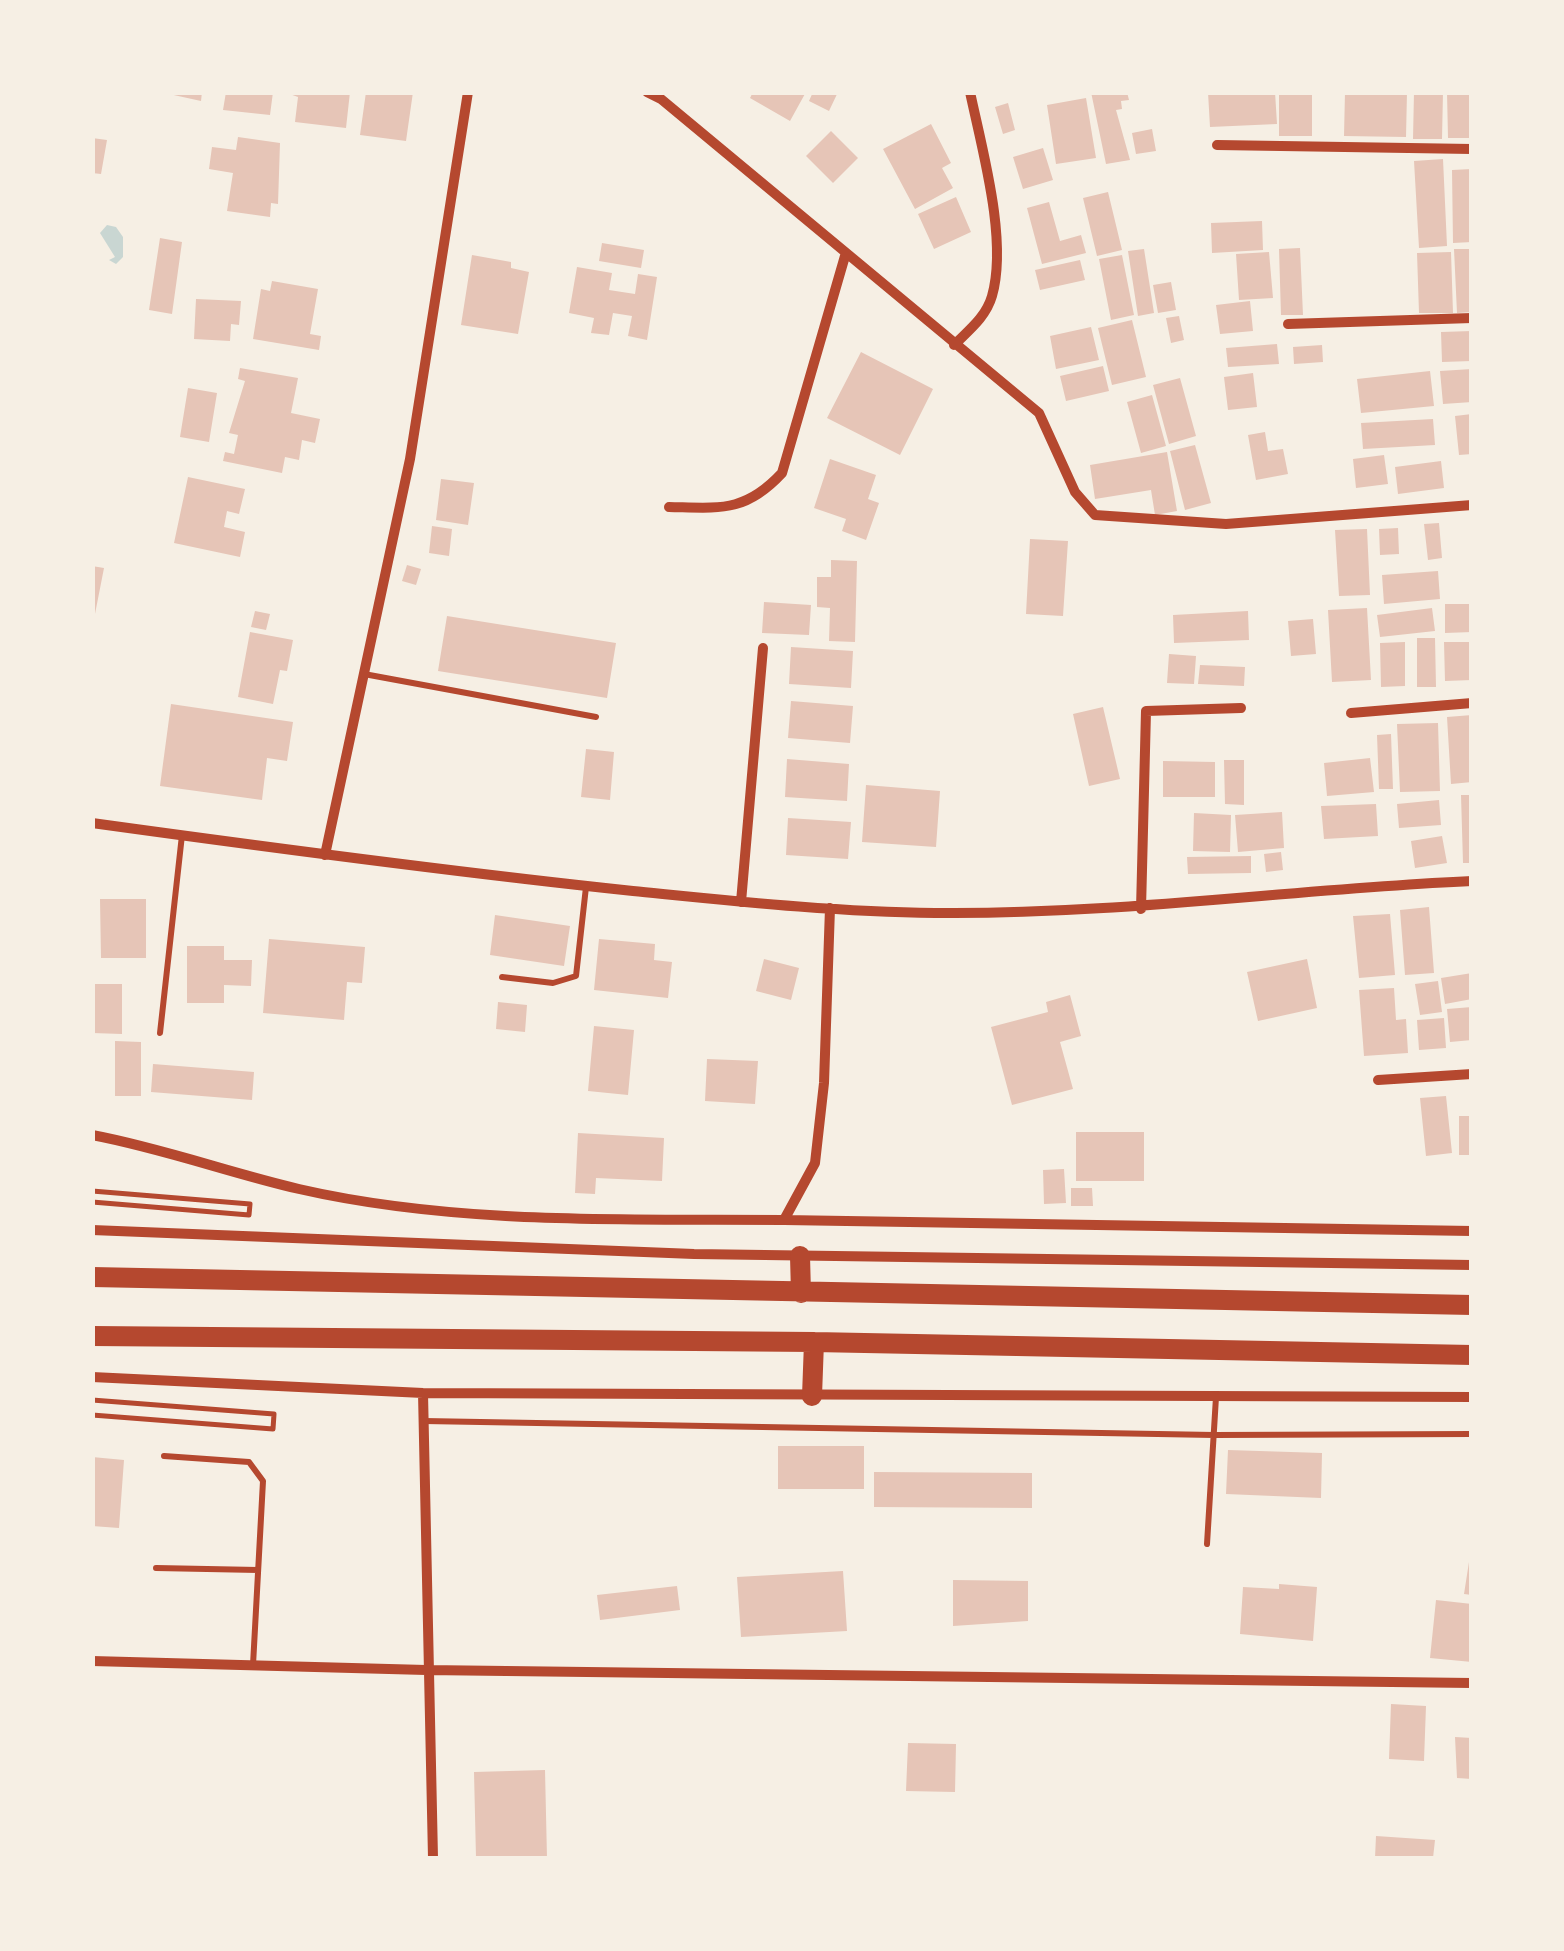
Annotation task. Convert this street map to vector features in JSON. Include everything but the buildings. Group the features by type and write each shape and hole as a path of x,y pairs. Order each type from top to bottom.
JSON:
{"highway":[{"path":"800,1256 801,1293"},
{"path":"92,1277 1472,1305"},
{"path":"92,1336 814,1342 1472,1355"},
{"path":"812,1396 814,1342"}],"street":[{"path":"325,856 410,459 468,92"},
{"path":"647,92 661,99 845,256 1039,413 1075,492 1095,515 1226,524 1472,505"},
{"path":"954,345 983,317 992,296 997,259 970,92"},
{"path":"1217,145 1472,149"},
{"path":"669,507 722,509 762,494 782,474 845,256"},
{"path":"1288,324 1472,318"},
{"path":"742,902 763,648"},
{"path":"1351,712 1472,703"},
{"path":"1142,908 1146,711 1241,708"},
{"path":"92,823 325,856 586,886 742,902 935,913 1142,908 1301,889 1472,881"},
{"path":"784,1220 815,1163 824,1083 830,908"},
{"path":"1378,1080 1472,1074"},
{"path":"92,1135 300,1189 439,1208 608,1219 1472,1231"},
{"path":"92,1230 800,1256 1472,1265"},
{"path":"92,1377 424,1393 1472,1397"},
{"path":"424,1393 426,1670 433,1858"},
{"path":"92,1661 426,1670 1472,1683"}],"lane":[{"path":"364,674 596,718"},
{"path":"160,1033 182,836"},
{"path":"502,978 553,983 576,976 586,886"},
{"path":"1207,1544 1216,1396"},
{"path":"424,1421 1214,1435 1472,1434"},
{"path":"164,1456 250,1462 258,1468 263,1480 253,1665"},
{"path":"156,1568 258,1570"}],"path":[{"path":"92,1191 250,1204 249,1215 92,1202"},
{"path":"92,1400 274,1414 273,1429 92,1415"}],"shaded area":[{"path":"107,225 116,227 123,237 123,257 116,264 109,260 115,257 100,233"}]}
